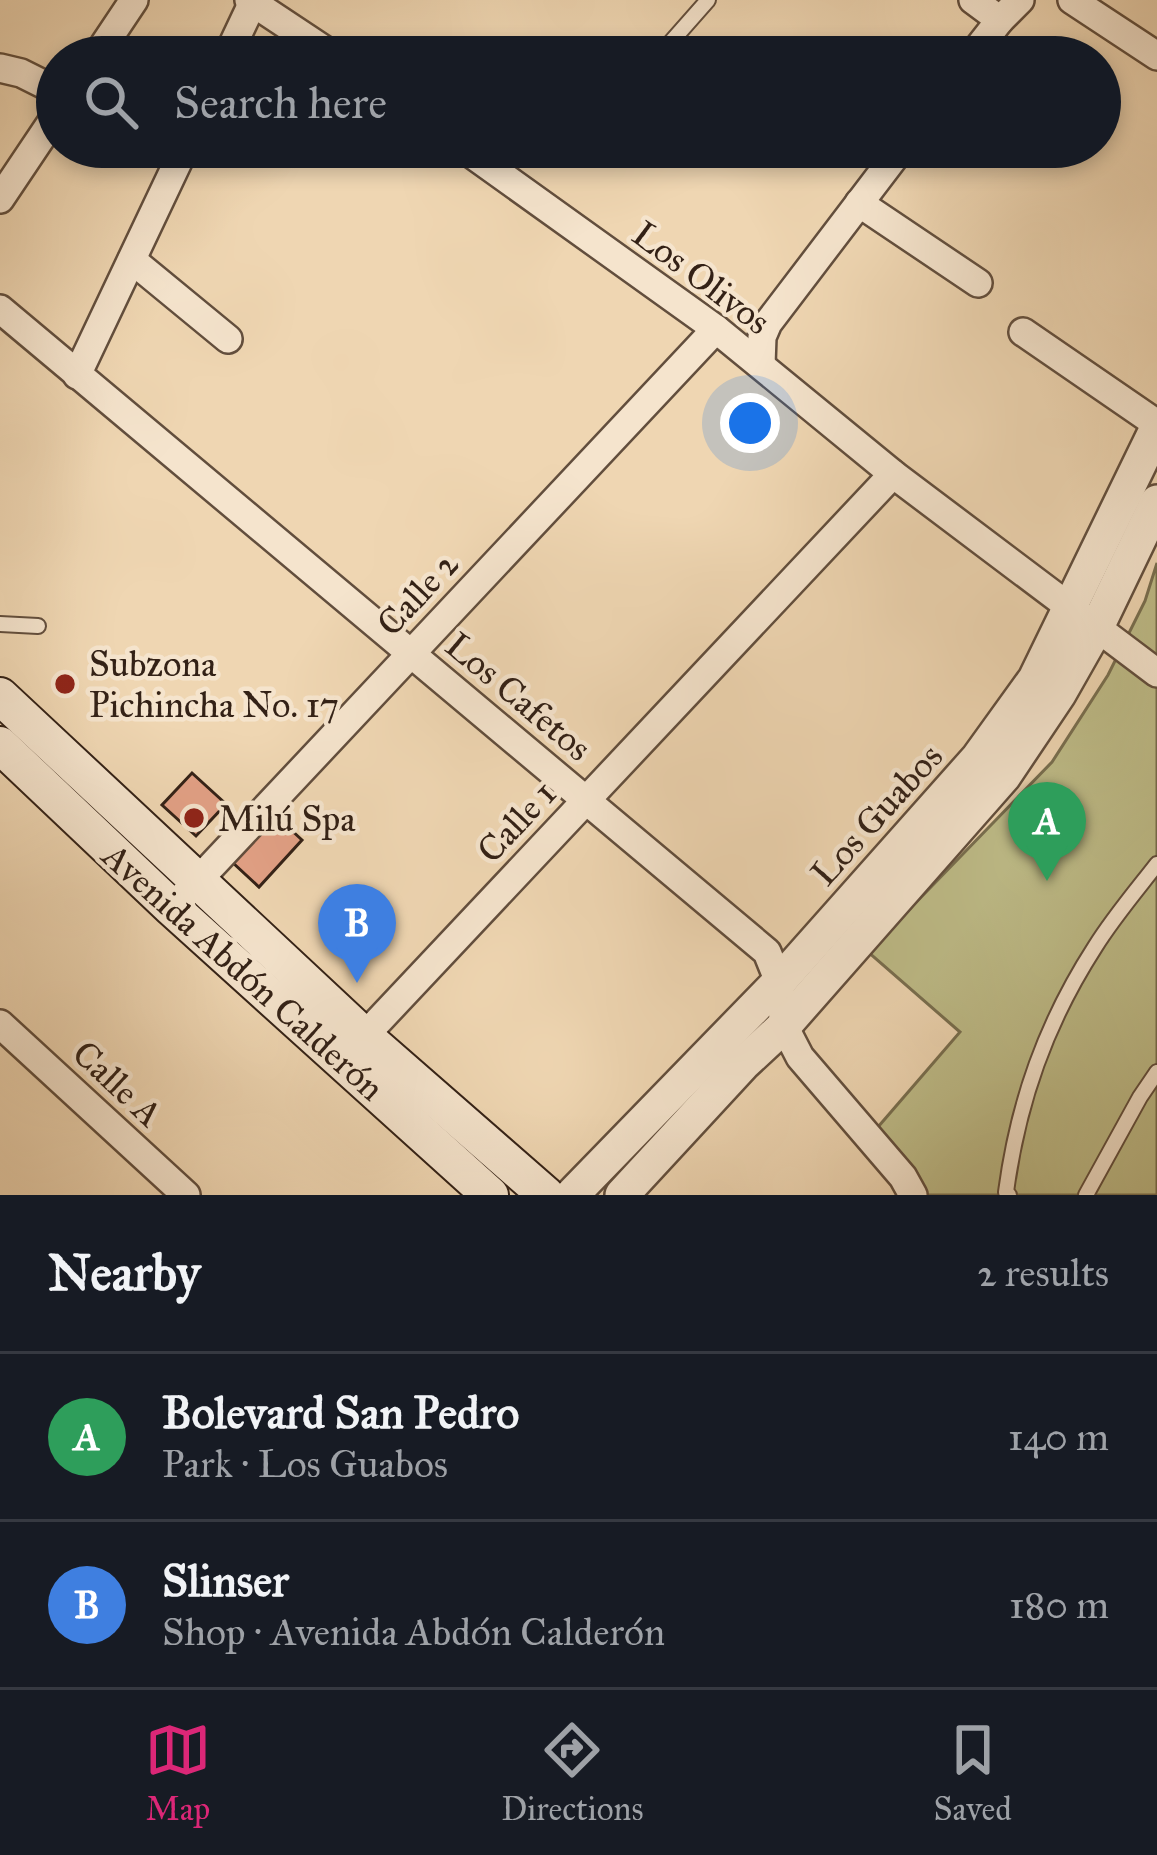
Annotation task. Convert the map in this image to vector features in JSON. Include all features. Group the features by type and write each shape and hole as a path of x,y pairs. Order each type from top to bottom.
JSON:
{"main road":[{"name":"Avenida Abdón Calderón","path":"0,696 185,895"},
{"name":"Avenida Abdón Calderón","path":"0,745 185,895 352,1048 490,1195"},
{"name":"Avenida Abdón Calderón","path":"352,1048 546,1195"}],"street":[{"path":"110,36 134,0"},
{"path":"973,0 1010,10 988,36"},
{"path":"1072,0 1157,56"},
{"path":"236,36 251,1 295,12 316,36"},
{"path":"0,68 36,80"},
{"path":"0,199 36,145"},
{"path":"76,375 175,168"},
{"name":"Los Olivos","path":"490,168 716,329 892,474 1157,673"},
{"path":"760,365 768,323 886,168"},
{"path":"859,202 978,283"},
{"path":"132,260 228,339"},
{"name":"Los Cafetos","path":"0,309 767,952 779,982 784,1026 800,1057 903,1177 913,1195"},
{"name":"Calle 2","path":"185,895 716,329"},
{"path":"1023,332 1157,426"},
{"name":"Los Guabos","path":"622,1195 784,1026 1004,776 1059,694 1083,617 1157,426"},
{"name":"Calle 1","path":"352,1048 892,474"},
{"name":"Los Guabos","path":"572,1195 779,982 978,758 1083,617 1157,502"},
{"name":"Calle A","path":"0,1024 186,1195"}],"lane":[{"path":"676,36 708,0"},
{"path":"0,625 38,626"},
{"path":"1009,1195 1011,1153 1046,1035 1096,946 1157,864"},
{"path":"1085,1195 1157,1072"}],"shaded area":[{"path":"1157,563 1157,1195 918,1195 878,1127 960,1032 868,952 1052,762 1108,675 1145,601"}],"building":[{"path":"192,773 226,804 196,836 162,805"},
{"path":"275,815 302,840 259,887 232,862"}],"place":[{"name":"Subzona Pichincha No. 17","path":"65,684"},
{"name":"Milú Spa","path":"194,818"},
{"name":"Bolevard San Pedro","path":"1047,881"},
{"name":"Slinser","path":"357,983"}]}
